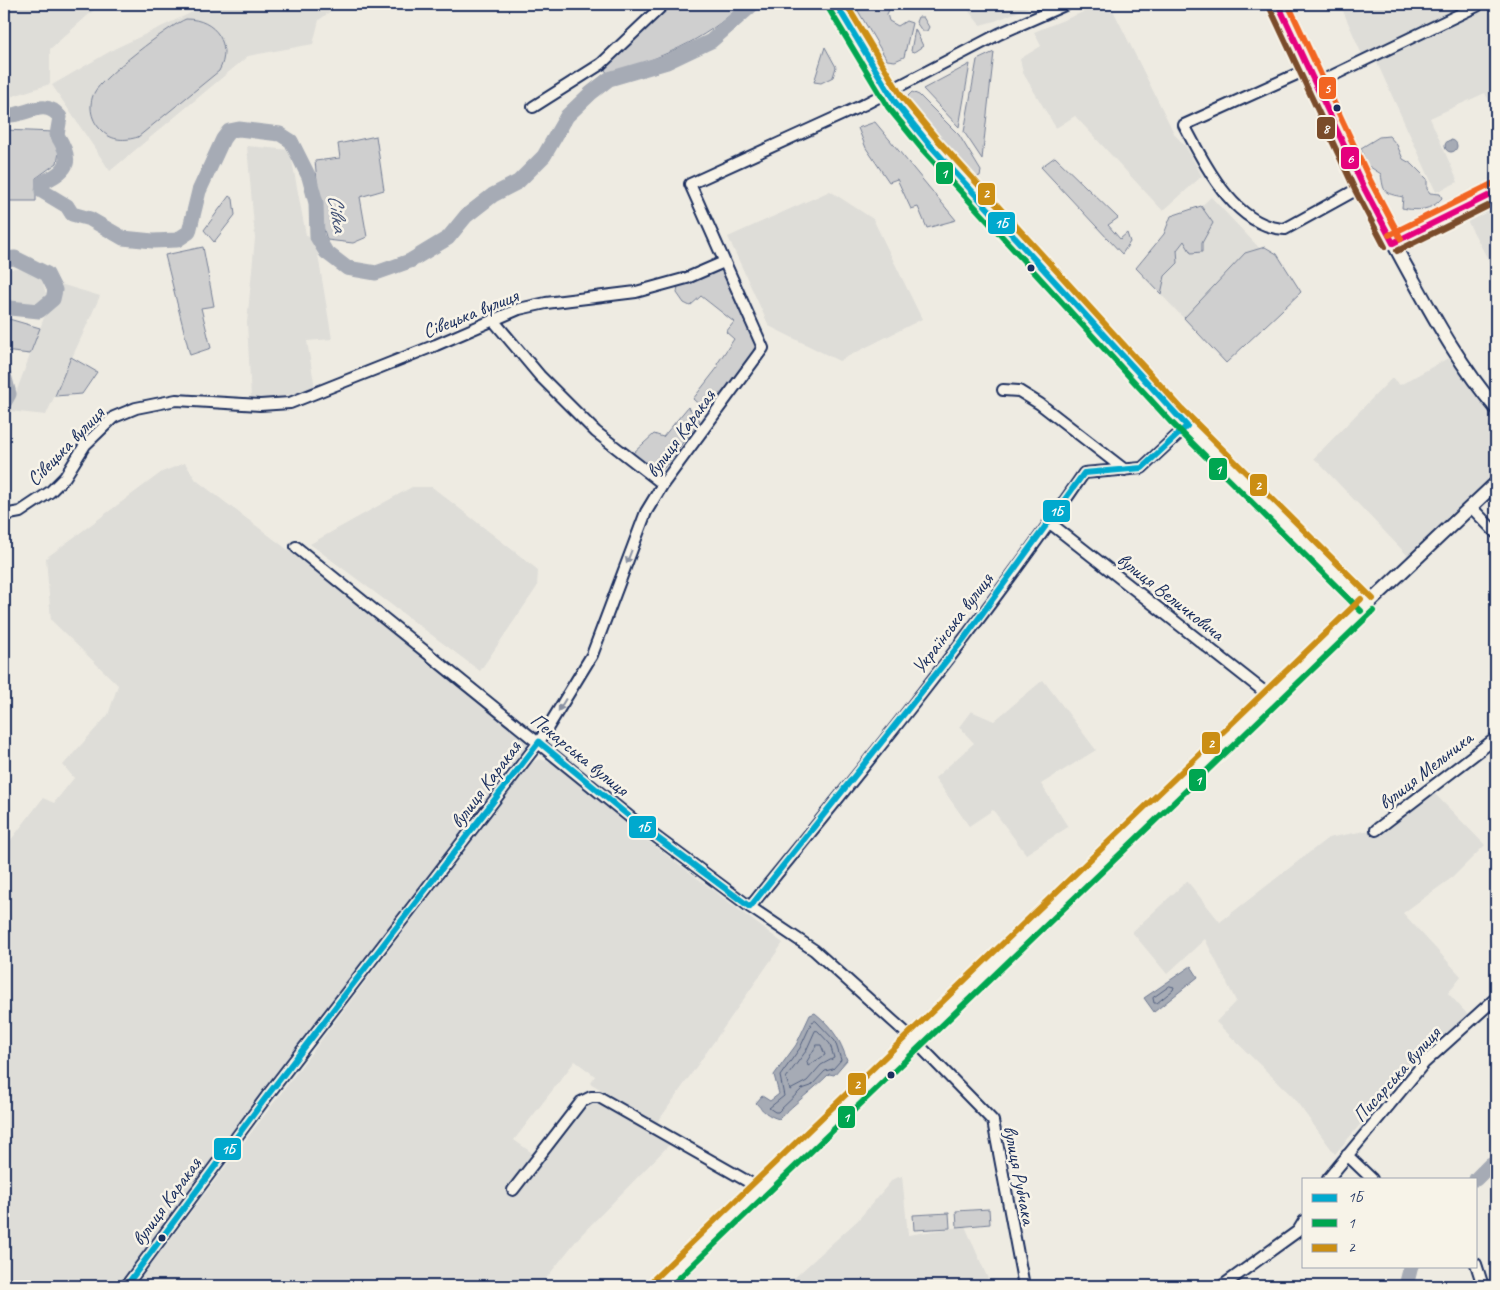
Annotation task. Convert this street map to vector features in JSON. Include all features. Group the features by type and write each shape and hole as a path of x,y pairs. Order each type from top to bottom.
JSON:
{"main road":[{"path":"836,4 888,92 929,144 1187,426 1367,605"},
{"path":"1278,4 1362,186 1456,356 1472,380 1496,408"},
{"path":"1393,243 1496,192"},
{"path":"659,1286 1496,483"}],"street":[{"path":"533,107 601,64 664,4"},
{"path":"724,262 690,184 888,92 999,34 1066,4"},
{"path":"1315,84 1477,6"},
{"path":"1308,69 1184,125 1210,174 1219,186 1236,206 1270,228 1285,229 1362,186"},
{"name":"Сівецька вулиця","path":"4,515 20,512 50,492 65,477 85,445 114,417 136,408 176,400 260,405 290,403 436,345 519,309 546,303 636,292 686,278 724,262"},
{"name":"вулиця Каракая","path":"126,1286 272,1088 539,742 592,655 646,512 663,484 763,348 724,262"},
{"path":"493,320 540,376 596,432 663,484"},
{"path":"1003,390 1019,391 1040,404 1125,470"},
{"name":"Українська вулиця","path":"750,907 902,719 1050,523 1084,473 1142,468 1187,426"},
{"path":"1471,507 1496,533"},
{"name":"вулиця Величковича","path":"1050,523 1271,697"},
{"name":"Пекарська вулиця","path":"296,547 636,822 750,907 814,950 914,1040"},
{"name":"вулиця Мельника","path":"1376,830 1496,738"},
{"name":"Писарська вулиця","path":"1329,1178 1424,1063 1496,998"},
{"name":"вулиця Рубчака","path":"914,1040 993,1121 1024,1286"},
{"path":"513,1190 581,1102 591,1097 599,1097 761,1189"},
{"path":"1347,1155 1371,1178"},
{"path":"1222,1286 1298,1231 1302,1224"},
{"path":"1477,1268 1483,1286"}],"shaded area":[{"path":"4,4 92,4 96,8 50,49 50,84 4,99"},
{"path":"202,4 340,4 319,20 313,44 248,56 110,171 52,85 116,48 195,11"},
{"path":"671,4 742,4 712,29 680,48 608,74 605,70 607,65"},
{"path":"854,4 892,4 887,14 889,21 898,26 906,21 912,23 904,57 895,61 887,60"},
{"path":"963,4 1036,4 995,21 980,25"},
{"path":"1103,4 1110,4 1175,135 1186,147 1202,176 1163,211 1075,116 1056,128 1023,73 1020,59 1041,46 1034,32"},
{"path":"1340,4 1487,4 1496,23 1496,113 1485,93 1430,118 1458,182 1436,192 1373,54 1363,57"},
{"path":"918,17 923,17 929,27 927,31 922,31 916,22"},
{"path":"186,19 206,23 219,35 223,43 224,52 219,71 138,137 119,139 110,137 98,127 93,118 91,103 94,93 100,85 137,52"},
{"path":"915,29 923,46 914,52 911,51"},
{"path":"825,47 836,67 833,77 821,83 814,82"},
{"path":"994,52 982,159 964,132 977,60"},
{"path":"970,64 959,127 923,89"},
{"path":"912,92 919,95 959,135 981,171 980,176 976,177 910,102 908,96"},
{"path":"875,122 956,220 927,228 918,207 911,209 897,179 889,182 866,148 858,128"},
{"path":"4,130 54,132 60,147 57,163 36,178 36,201 4,201"},
{"path":"376,136 384,190 360,197 367,237 353,243 327,240 321,220 315,161 340,158 338,144"},
{"path":"1389,136 1397,145 1403,159 1412,164 1427,179 1427,189 1430,193 1440,194 1442,198 1438,202 1428,208 1418,210 1402,208 1403,197 1388,193 1384,189 1381,174 1367,165 1361,148 1379,137"},
{"path":"247,146 290,150 306,235 316,243 332,339 307,341 315,388 281,397 251,398 247,323 255,238"},
{"path":"1055,157 1118,218 1108,225 1120,239 1127,233 1130,242 1122,254 1041,167"},
{"path":"830,191 873,219 922,319 839,361 769,326 728,237"},
{"path":"229,196 233,199 235,215 214,242 204,230"},
{"path":"1211,197 1301,292 1226,363 1136,268"},
{"path":"1496,199 1496,274 1463,213 1466,214"},
{"path":"1201,206 1213,223 1202,243 1202,252 1191,253 1184,241 1177,250 1178,263 1165,276 1161,294 1136,268 1164,234 1171,216"},
{"path":"203,247 214,306 201,308 211,348 190,355 165,255"},
{"path":"1265,247 1277,254 1301,292 1226,363 1184,318 1245,253"},
{"path":"723,267 756,344 751,357 710,407 704,409 693,399 718,367 717,364 734,339 726,332 734,322 701,296 690,306 684,303 677,293 678,285"},
{"path":"4,269 20,269 41,276 46,294 37,304 4,300"},
{"path":"57,283 100,296 46,415 9,411"},
{"path":"9,319 40,328 30,354 4,351 4,329"},
{"path":"71,357 97,372 82,394 55,396"},
{"path":"1448,358 1496,416 1496,475 1409,557 1314,458 1392,378 1400,385"},
{"path":"688,407 700,420 664,468 654,472 633,453 654,434 663,437"},
{"path":"185,463 196,480 384,623 532,742 264,1088 118,1286 4,1286 4,894 8,884 4,880 4,849 43,798 54,803 74,778 63,765 108,715 118,685 51,620 46,558 162,472"},
{"path":"412,487 432,487 538,570 537,587 480,671 310,544"},
{"path":"1043,680 1096,750 1041,784 1068,827 1026,854 993,810 969,826 935,778 974,743 959,727 971,711 994,721"},
{"path":"539,759 554,763 639,834 783,943 657,1123 590,1083 595,1076 575,1061 514,1140 542,1160 586,1104 595,1100 670,1144 580,1236 540,1286 135,1286 530,764"},
{"path":"1434,793 1485,845 1453,877 1403,913 1461,976 1448,993 1468,1015 1416,1059 1335,1154 1293,1097 1216,1022 1236,1001 1205,939 1167,974 1132,932 1187,881 1220,922 1328,838 1370,830 1375,835"},
{"path":"902,1176 908,1235 965,1226 991,1286 793,1286 791,1281 858,1220 893,1179"},
{"path":"989,1209 990,1224 957,1227 956,1211"},
{"path":"949,1213 950,1228 914,1230 913,1215"}],"water":[{"path":"1451,140 1457,146 1451,152 1445,146"},
{"path":"1191,966 1198,977 1154,1012 1144,998"},
{"path":"815,1013 835,1034 847,1060 834,1075 829,1074 779,1119 775,1118 766,1113 756,1103 762,1096 770,1101 779,1094 774,1075 796,1045 810,1015"}],"waterway":[{"name":"Сівка","path":"4,115 19,114 40,108 54,111 60,117 57,135 67,158 64,168 52,178 43,182 42,191 67,206 72,214 90,219 123,238 153,241 177,240 189,232 199,191 223,139 229,131 239,129 280,134 291,141 309,177 316,203 317,237 326,252 347,268 376,273 410,261 448,238 466,216 493,195 518,182 544,156 567,116 609,79 667,62 711,41 753,4"},
{"name":"Сівка","path":"4,259 15,258 47,274 55,290 53,299 39,311 10,308 4,305"},
{"name":"Сівка","path":"4,375 9,394 4,403"},
{"path":"1477,1178 1491,1164 1496,1163"},
{"path":"1406,1286 1410,1268"}],"transit line":[{"name":"1Б","path":"836,4 895,102 929,144 1187,426"},
{"name":"2","path":"846,4 902,97 936,138 1182,409 1373,599"},
{"name":"6","path":"1278,4 1363,186 1393,243"},
{"name":"5","path":"1288,4 1371,182 1401,239"},
{"name":"8","path":"1270,8 1355,190 1385,247"},
{"name":"1","path":"829,9 888,107 923,150 1170,421 1361,611"},
{"name":"5","path":"1389,235 1492,184"},
{"name":"6","path":"1393,243 1496,192"},
{"name":"8","path":"1397,251 1496,202"},
{"name":"1Б","path":"750,907 963,640 1084,473 1142,468 1187,426"},
{"name":"2","path":"653,1280 1361,599"},
{"name":"1","path":"671,1286 1373,611"},
{"name":"1Б","path":"539,742 636,822 750,907"},
{"name":"1Б","path":"126,1286 267,1096 539,742"}]}
